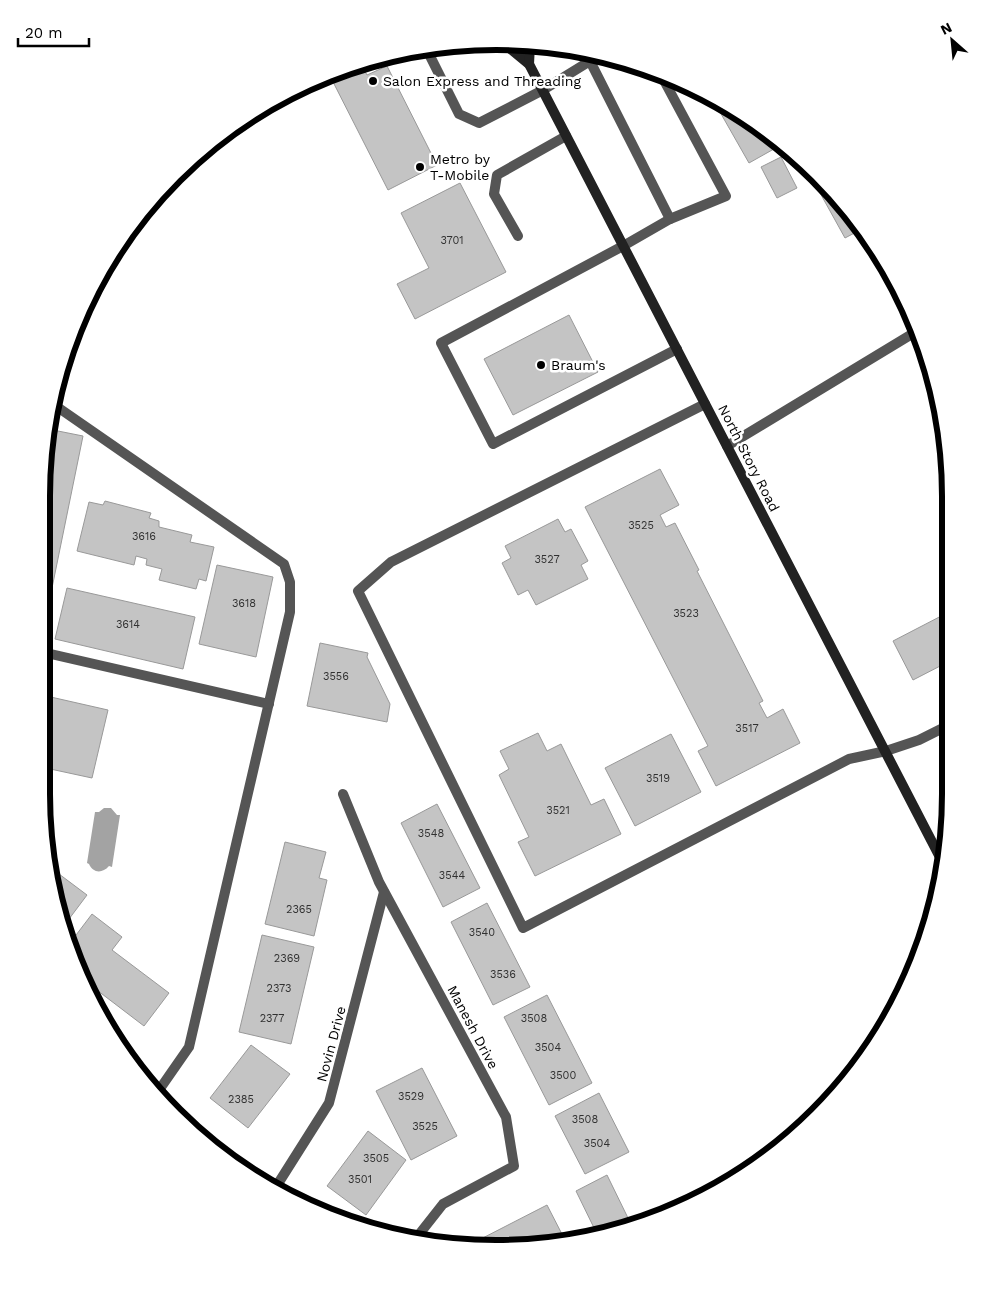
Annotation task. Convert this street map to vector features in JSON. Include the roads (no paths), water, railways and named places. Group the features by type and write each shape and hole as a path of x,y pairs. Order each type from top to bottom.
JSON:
{"main road":[{"name":"North Story Road","path":"513,51 529,64 543,90 938,852"},
{"path":"529,64 530,51"}],"street":[{"path":"430,55 459,114 479,123 543,90 586,60"},
{"path":"594,61 670,219"},
{"path":"666,84 726,196 670,219 440,343 493,444 677,349"},
{"path":"518,236 494,194 497,175 566,136"},
{"path":"727,446 911,334"},
{"path":"705,404 391,562 358,591 523,928 849,759 886,751 919,740 942,728"},
{"path":"59,408 284,564 290,582 290,612 189,1047 161,1088"},
{"path":"50,654 269,704"},
{"name":"Manesh Drive","path":"344,794 384,892 506,1116 514,1166 443,1204 420,1233"},
{"name":"Novin Drive","path":"278,1183 329,1103 384,892"}],"place":[{"name":"Salon Express and Threading","path":"373,81"},
{"name":"Metro by T-Mobile","path":"420,167"},
{"name":"Braum's","path":"541,365"}]}
